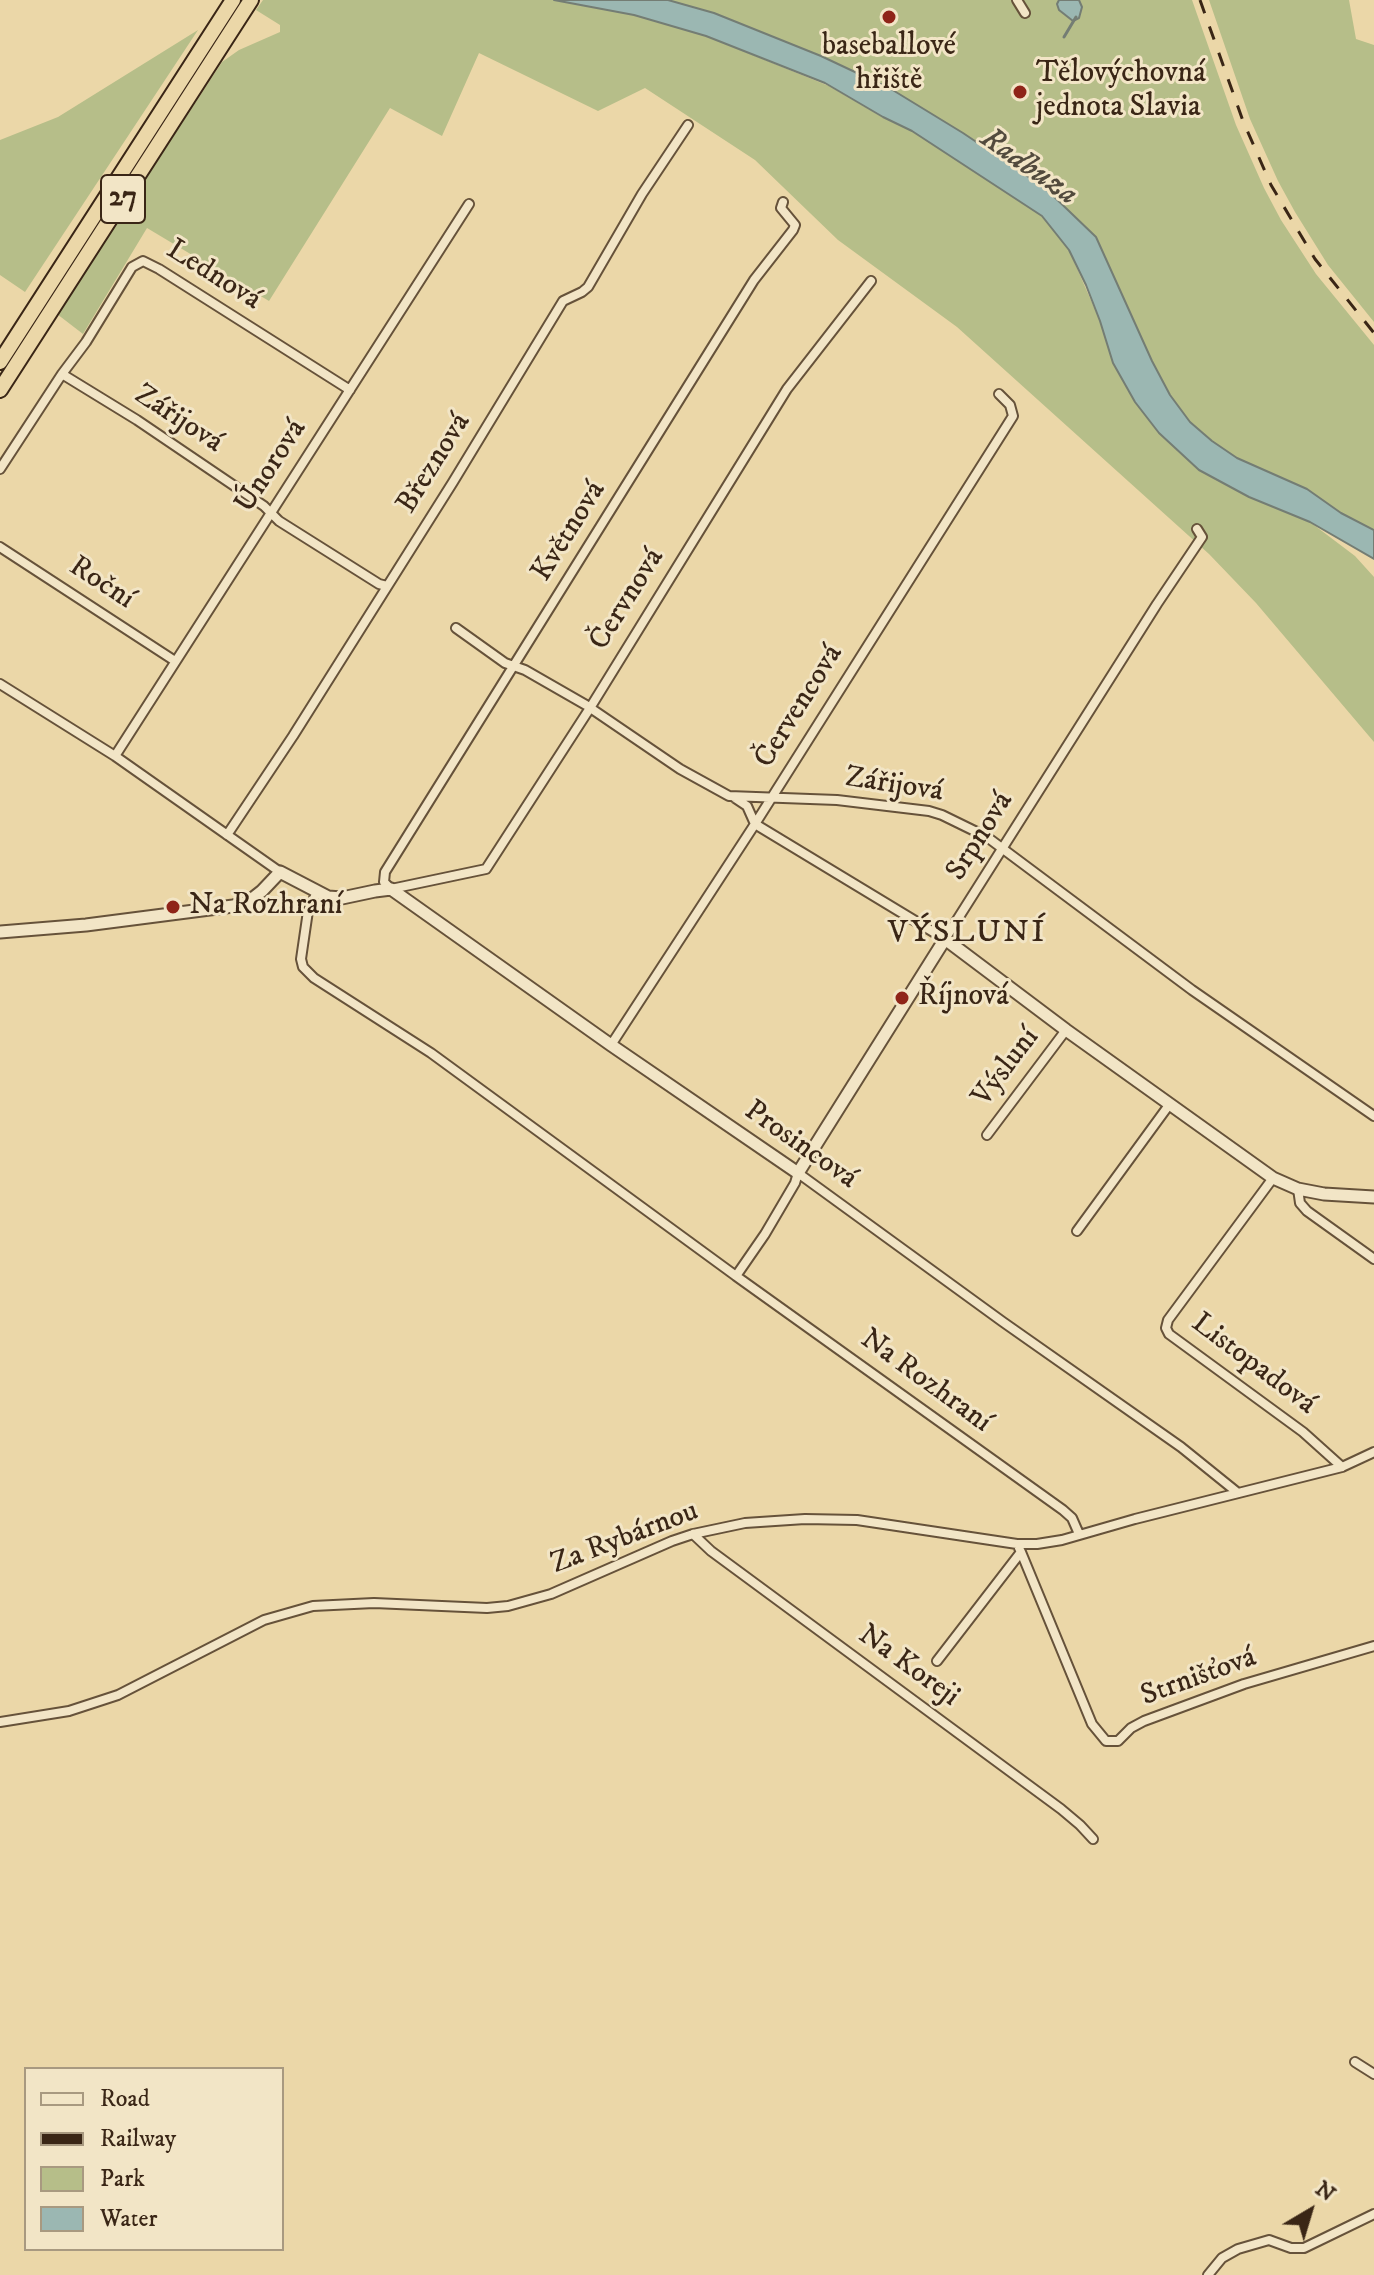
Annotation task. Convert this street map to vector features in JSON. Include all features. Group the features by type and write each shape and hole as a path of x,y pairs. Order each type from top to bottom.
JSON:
{"highway":[{"name":"27","path":"0,362 233,0"},
{"name":"27","path":"0,390 249,4"}],"street":[{"path":"1017,0 1025,13"},
{"name":"Březnová","path":"227,835 453,482 563,301 588,287 642,194 688,125"},
{"name":"Květnová","path":"391,889 384,882 385,872 754,280 793,230 795,225 781,208 783,202"},
{"name":"Únorová","path":"115,756 469,204"},
{"name":"Lednová","path":"0,469 86,342 132,267 143,261 350,390"},
{"name":"Červnová","path":"391,889 486,869 590,708 787,389 871,281"},
{"name":"Zářijová","path":"62,374 137,420 272,513 279,521 379,584 387,586"},
{"name":"Červencová","path":"611,1045 1013,416 1010,405 999,394"},
{"name":"Srpnová","path":"798,1173 1202,537 1197,529"},
{"name":"Roční","path":"0,547 175,661"},
{"name":"Zářijová","path":"456,628 505,663 590,708 680,769 729,796 837,800 929,811 987,837 1192,990 1374,1116"},
{"path":"0,684 115,756 280,872 317,892 342,898 391,889"},
{"path":"729,796 747,806 755,824 945,939 1273,1178 1298,1189 1324,1194 1374,1197"},
{"path":"0,932 86,925 233,906 248,902 280,872"},
{"name":"Prosincová","path":"391,889 798,1173 1181,1447 1238,1493"},
{"name":"Na Rozhraní","path":"317,892 308,911 301,959 303,967 314,978 431,1053 1063,1510 1072,1518 1079,1534"},
{"name":"Výsluní","path":"987,1135 1066,1030"},
{"path":"1077,1231 1169,1105"},
{"path":"736,1276 765,1234 798,1173"},
{"name":"Listopadová","path":"1273,1178 1168,1320 1166,1328 1169,1334 1303,1432 1342,1467"},
{"path":"1298,1189 1300,1203 1307,1211 1374,1259"},
{"name":"Za Rybárnou","path":"0,1722 69,1711 118,1695 264,1620 313,1606 374,1603 487,1608 508,1606 551,1594 672,1541 745,1523 834,1519 878,1523 1019,1548 1062,1540 1342,1467 1374,1452"},
{"name":"Na Koreji","path":"693,1534 711,1551 1061,1809 1093,1839"},
{"path":"937,1661 1019,1548"},
{"name":"Strnišťová","path":"1019,1548 1092,1724 1106,1741 1118,1741 1144,1721 1244,1684 1374,1646"},
{"path":"1355,2062 1374,2074"},
{"path":"1208,2275 1222,2258 1238,2249 1269,2240 1291,2248 1304,2248 1374,2214"}],"green space":[{"path":"263,0 554,0 634,15 706,36 829,86 912,131 1042,216 1069,250 1100,321 1113,363 1135,402 1159,433 1199,470 1249,497 1310,522 1355,556 1374,577 1374,742 1256,603 1209,554 957,327 838,240 755,160 645,88 598,111 479,53 442,136 390,108 269,301 147,228 83,334 57,314 222,62 239,50 280,32 280,25 256,10"},
{"path":"668,0 1192,0 1236,125 1264,188 1316,274 1374,345 1374,530 1341,513 1307,489 1237,458 1190,422 1170,395 1152,361 1096,237 1045,188 891,89 825,58 714,13"},
{"path":"1209,0 1349,0 1356,39 1374,45 1374,322 1328,265 1278,181 1250,119"},
{"path":"198,30 25,292 0,275 0,140 58,117"}],"water":[{"path":"554,0 668,0 714,13 821,56 891,89 1045,188 1096,237 1152,361 1170,395 1190,422 1237,458 1307,489 1341,513 1374,530 1374,559 1310,522 1249,497 1199,470 1159,433 1135,402 1113,363 1086,285 1069,250 1042,216 912,131 825,83 706,36 634,15"},
{"path":"1059,0 1079,0 1082,7 1079,18 1073,21 1059,10"}],"waterway":[{"path":"1064,37 1076,17"}],"railway":[{"path":"1200,0 1243,121 1271,185 1315,259 1374,333"}],"place":[{"name":"baseballové hřiště","path":"889,17"},
{"name":"Tělovýchovná jednota Slavia","path":"1020,92"},
{"name":"Na Rozhraní","path":"173,907"},
{"name":"Říjnová","path":"902,998"}],"district":[{"name":"VÝSLUNÍ","path":"967,934"}],"water label":[{"name":"Radbuza","path":"1028,168"}]}
